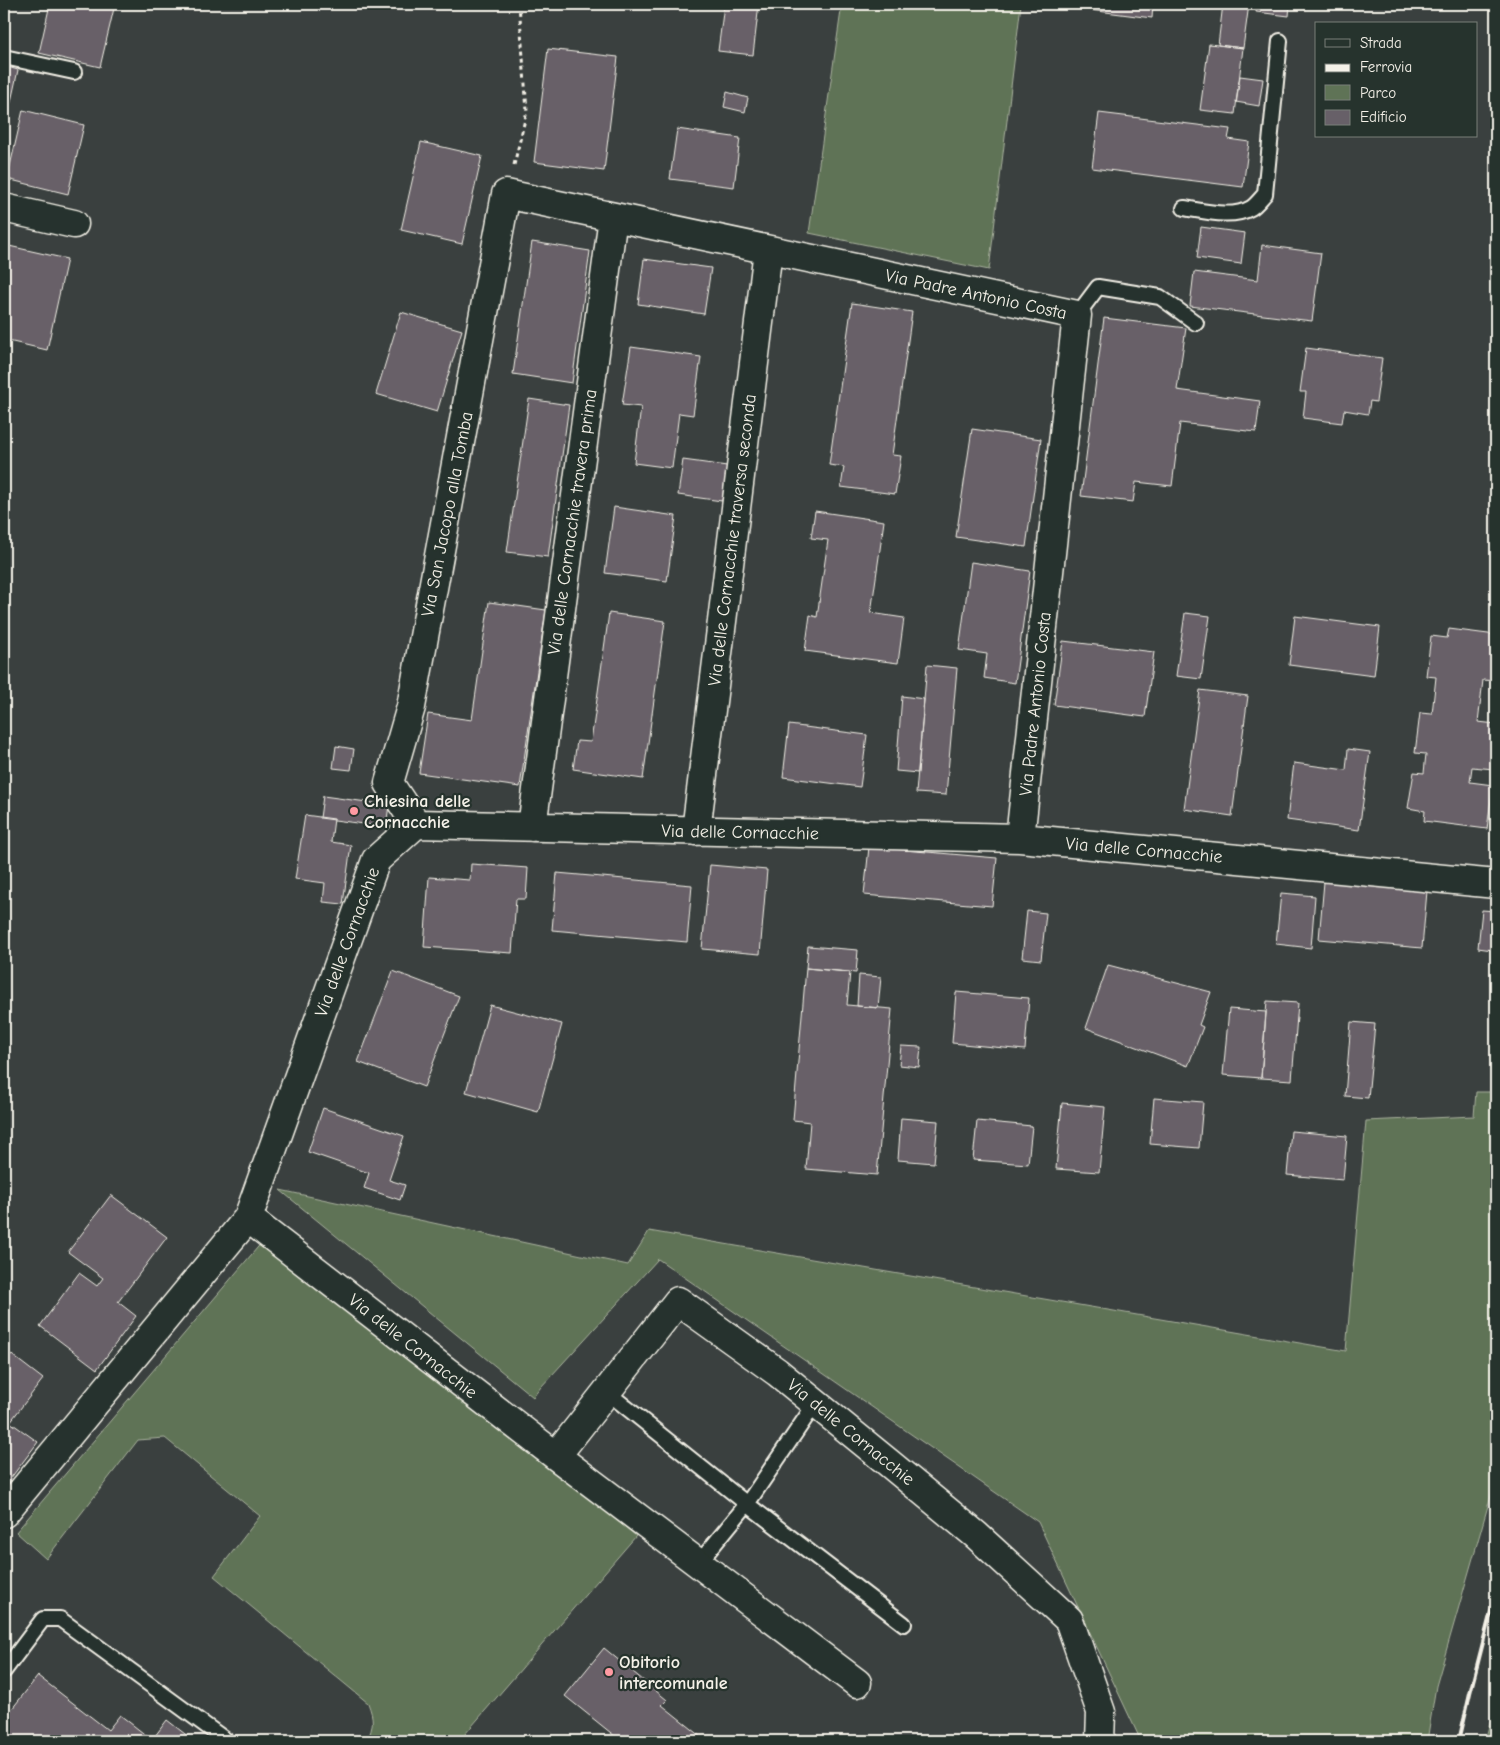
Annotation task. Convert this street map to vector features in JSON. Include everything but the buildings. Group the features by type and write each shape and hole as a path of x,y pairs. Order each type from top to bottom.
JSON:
{"street":[{"name":"Via Padre Antonio Costa","path":"506,194 1077,315 1020,838"},
{"name":"Via San Jacopo alla Tomba","path":"416,824 389,783 411,707 506,194"},
{"path":"4,208 74,224"},
{"name":"Via delle Cornacchie travera prima","path":"532,827 613,217"},
{"name":"Via delle Cornacchie traversa seconda","path":"696,831 768,250"},
{"name":"Via delle Cornacchie","path":"4,1513 248,1218 376,860 416,824 1020,838 1496,884"},
{"name":"Via delle Cornacchie","path":"248,1218 556,1456 857,1683"},
{"name":"Via delle Cornacchie","path":"556,1456 678,1301 777,1372 976,1535 1069,1620 1101,1712 1100,1741"}],"lane":[{"path":"1184,208 1221,213 1238,213 1252,208 1265,194 1280,41"},
{"path":"4,57 74,72"},
{"path":"1077,315 1098,287 1160,297 1196,323"},
{"path":"607,1392 747,1504 904,1624"},
{"path":"698,1564 747,1504 815,1404"},
{"path":"4,1671 43,1618 60,1618 227,1741"}],"path":[{"path":"506,194 527,111 519,4"}],"green space":[{"path":"842,4 1021,4 989,270 809,233"},
{"path":"1476,1092 1496,1092 1496,1478 1436,1686 1427,1741 1141,1741 1038,1522 658,1259 533,1397 280,1190 628,1265 649,1231 1346,1351 1366,1121 1474,1116"},
{"path":"263,1241 508,1431 636,1536 459,1741 367,1741 372,1722 368,1703 214,1576 260,1516 165,1438 138,1440 46,1559 16,1532"},
{"path":"1496,1699 1496,1741 1485,1741"}],"railway":[{"path":"1459,1741 1496,1592"}],"place":[{"name":"Chiesina delle Cornacchie","path":"354,811"},
{"name":"Obitorio intercomunale","path":"609,1672"}]}
